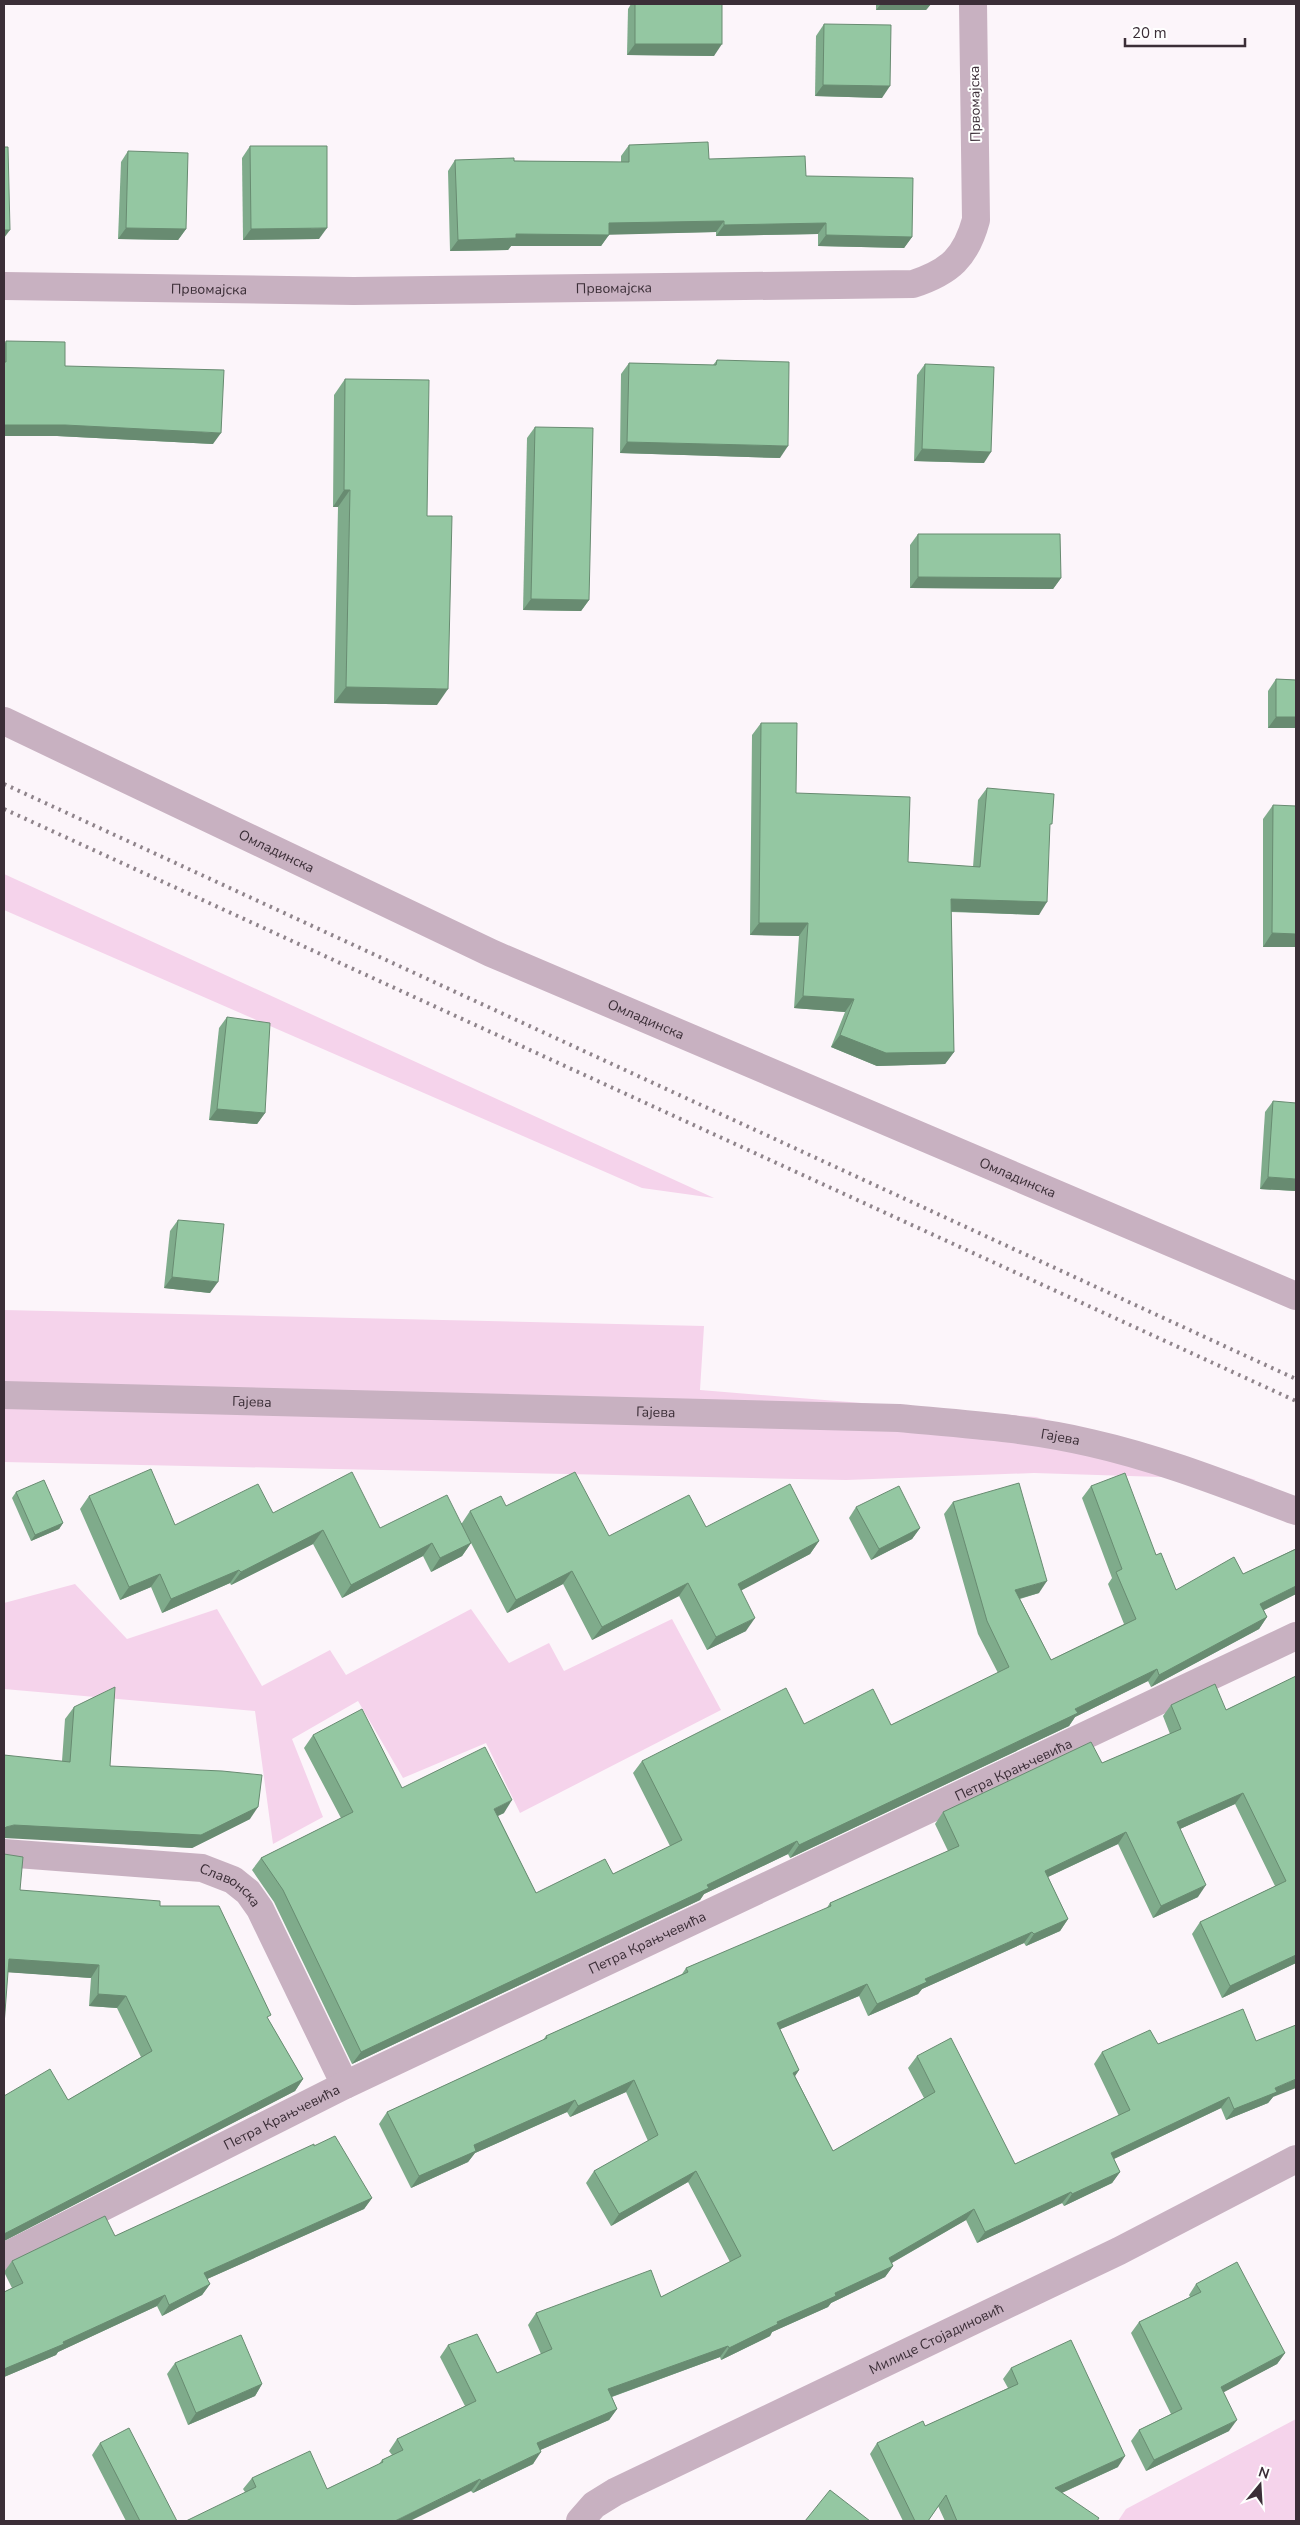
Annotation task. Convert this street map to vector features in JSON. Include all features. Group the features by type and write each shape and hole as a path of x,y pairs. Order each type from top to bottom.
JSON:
{"street":[{"name":"Првомајска","path":"4,286 354,291 913,284 932,277 951,265 971,239 976,220 973,4"},
{"name":"Омладинска","path":"4,721 491,952 1296,1296"},
{"name":"Гајева","path":"4,1396 899,1418 998,1427 1090,1442 1175,1466 1296,1511"},
{"name":"Петра Крањчевића","path":"4,2257 345,2085 1296,1636"},
{"name":"Славонска","path":"4,1853 188,1866 219,1872 233,1880 248,1892 260,1909 345,2085"},
{"name":"Милице Стојадиновић","path":"580,2521 594,2505 615,2492 1119,2251 1296,2159"}],"shaded area":[{"path":"4,874 714,1198 642,1188 4,910"},
{"path":"4,1310 704,1326 700,1390 1036,1417 1256,1480 1034,1473 846,1480 4,1462"},
{"path":"75,1584 127,1639 217,1609 262,1686 330,1650 346,1675 471,1609 509,1663 549,1643 564,1671 672,1619 721,1710 520,1813 486,1743 403,1778 358,1701 292,1739 323,1817 273,1844 255,1711 4,1689 4,1603"},
{"path":"1296,2419 1296,2521 1118,2521 1126,2509"}],"building":[{"path":"635,4 722,4 722,44 635,44"},
{"path":"824,24 891,25 890,86 823,85"},
{"path":"708,142 709,159 805,156 806,176 913,178 912,237 826,235 826,223 724,225 724,221 609,223 609,235 516,234 516,238 458,240 455,160 514,158 514,161 629,162 629,145"},
{"path":"250,146 327,146 327,228 251,229"},
{"path":"4,147 8,147 10,230 4,230"},
{"path":"128,151 188,153 186,229 126,228"},
{"path":"6,341 65,342 65,366 224,370 221,433 65,425 4,425"},
{"path":"717,360 789,362 788,446 627,442 629,363 716,365"},
{"path":"925,364 994,367 991,452 922,449"},
{"path":"345,379 429,380 427,516 452,516 448,689 346,687 350,490 344,490"},
{"path":"535,427 593,428 589,600 531,599"},
{"path":"918,534 1060,534 1061,578 918,577"},
{"path":"1276,679 1296,680 1296,717 1276,717"},
{"path":"761,723 797,723 796,793 910,797 908,862 980,867 987,788 1054,794 1052,824 1050,824 1047,902 951,899 954,1052 886,1053 840,1035 854,999 803,996 808,923 759,923"},
{"path":"1273,805 1296,806 1296,934 1272,933"},
{"path":"227,1017 270,1023 265,1113 217,1109"},
{"path":"1273,1101 1296,1103 1296,1179 1268,1177"},
{"path":"178,1220 224,1224 218,1282 172,1277"},
{"path":"151,1469 175,1525 258,1484 273,1513 352,1472 380,1528 447,1495 471,1543 440,1558 432,1543 351,1585 323,1530 241,1572 239,1570 171,1599 160,1574 129,1587 89,1496"},
{"path":"575,1472 609,1536 689,1495 706,1527 790,1484 819,1541 738,1584 755,1618 716,1637 688,1583 602,1627 572,1571 516,1600 470,1511 501,1496 506,1506"},
{"path":"1125,1473 1156,1555 1161,1553 1176,1590 1234,1557 1243,1574 1296,1549 1296,1586 1260,1604 1267,1617 1159,1675 1157,1669 1075,1709 1078,1713 799,1845 797,1841 707,1885 709,1888 361,2052 283,1890 261,1858 353,1812 313,1735 362,1709 402,1788 485,1747 512,1800 494,1809 536,1893 605,1859 613,1874 682,1840 642,1761 786,1688 804,1724 873,1689 891,1725 1009,1667 987,1621 953,1502 1019,1483 1047,1581 1015,1590 1051,1660 1136,1619 1116,1572 1122,1569 1091,1486"},
{"path":"44,1480 63,1523 35,1535 16,1492"},
{"path":"899,1486 920,1528 879,1549 856,1507"},
{"path":"1296,1676 1296,1955 1230,1986 1200,1922 1286,1881 1243,1793 1177,1822 1206,1885 1161,1906 1126,1832 1045,1871 1068,1919 1034,1934 1032,1932 925,1979 927,1982 877,2004 867,1984 777,2023 799,2070 793,2073 833,2151 935,2092 917,2056 951,2038 1015,2164 1130,2110 1102,2052 1150,2030 1158,2044 1243,2009 1256,2041 1296,2025 1296,2079 1275,2088 1277,2092 1234,2109 1229,2097 1111,2153 1120,2172 1072,2194 1071,2192 985,2232 974,2209 889,2258 893,2266 835,2293 836,2296 777,2322 778,2324 729,2348 728,2346 608,2389 617,2409 537,2443 541,2452 481,2481 480,2479 395,2521 186,2521 256,2487 252,2478 310,2451 327,2489 383,2462 382,2460 403,2450 397,2439 476,2401 448,2345 477,2334 497,2373 552,2349 536,2313 651,2270 661,2297 741,2256 696,2171 619,2214 594,2171 658,2135 634,2080 578,2106 575,2100 474,2145 476,2151 419,2176 387,2112 547,2038 546,2036 688,1972 686,1968 831,1906 830,1903 959,1846 943,1812 1091,1742 1102,1763 1181,1729 1171,1705 1215,1684 1226,1710"},
{"path":"115,1687 110,1766 222,1771 262,1775 258,1807 201,1835 14,1825 4,1829 4,1755 70,1762 74,1707"},
{"path":"4,1854 23,1857 20,1890 160,1901 160,1906 219,1906 271,2015 267,2017 303,2079 4,2234 4,2096 50,2069 68,2100 152,2051 126,1996 98,1994 99,1965 9,1959 4,2025"},
{"path":"335,2136 372,2198 204,2273 210,2284 169,2305 165,2295 63,2342 64,2344 4,2369 4,2292 23,2283 12,2261 105,2216 115,2236"},
{"path":"1237,2262 1285,2353 1221,2387 1237,2420 1154,2460 1139,2430 1182,2409 1139,2322 1201,2292 1196,2284"},
{"path":"241,2335 262,2384 196,2413 175,2363"},
{"path":"1071,2340 1125,2456 1055,2488 1099,2518 1097,2521 957,2521 946,2495 928,2521 915,2521 877,2443 923,2421 925,2426 1018,2384 1011,2368"},
{"path":"129,2428 177,2521 140,2521 100,2443"},
{"path":"830,2490 870,2521 805,2521"}],"railway":[{"path":"4,784 1296,1379"},
{"path":"4,809 1296,1401"}]}
